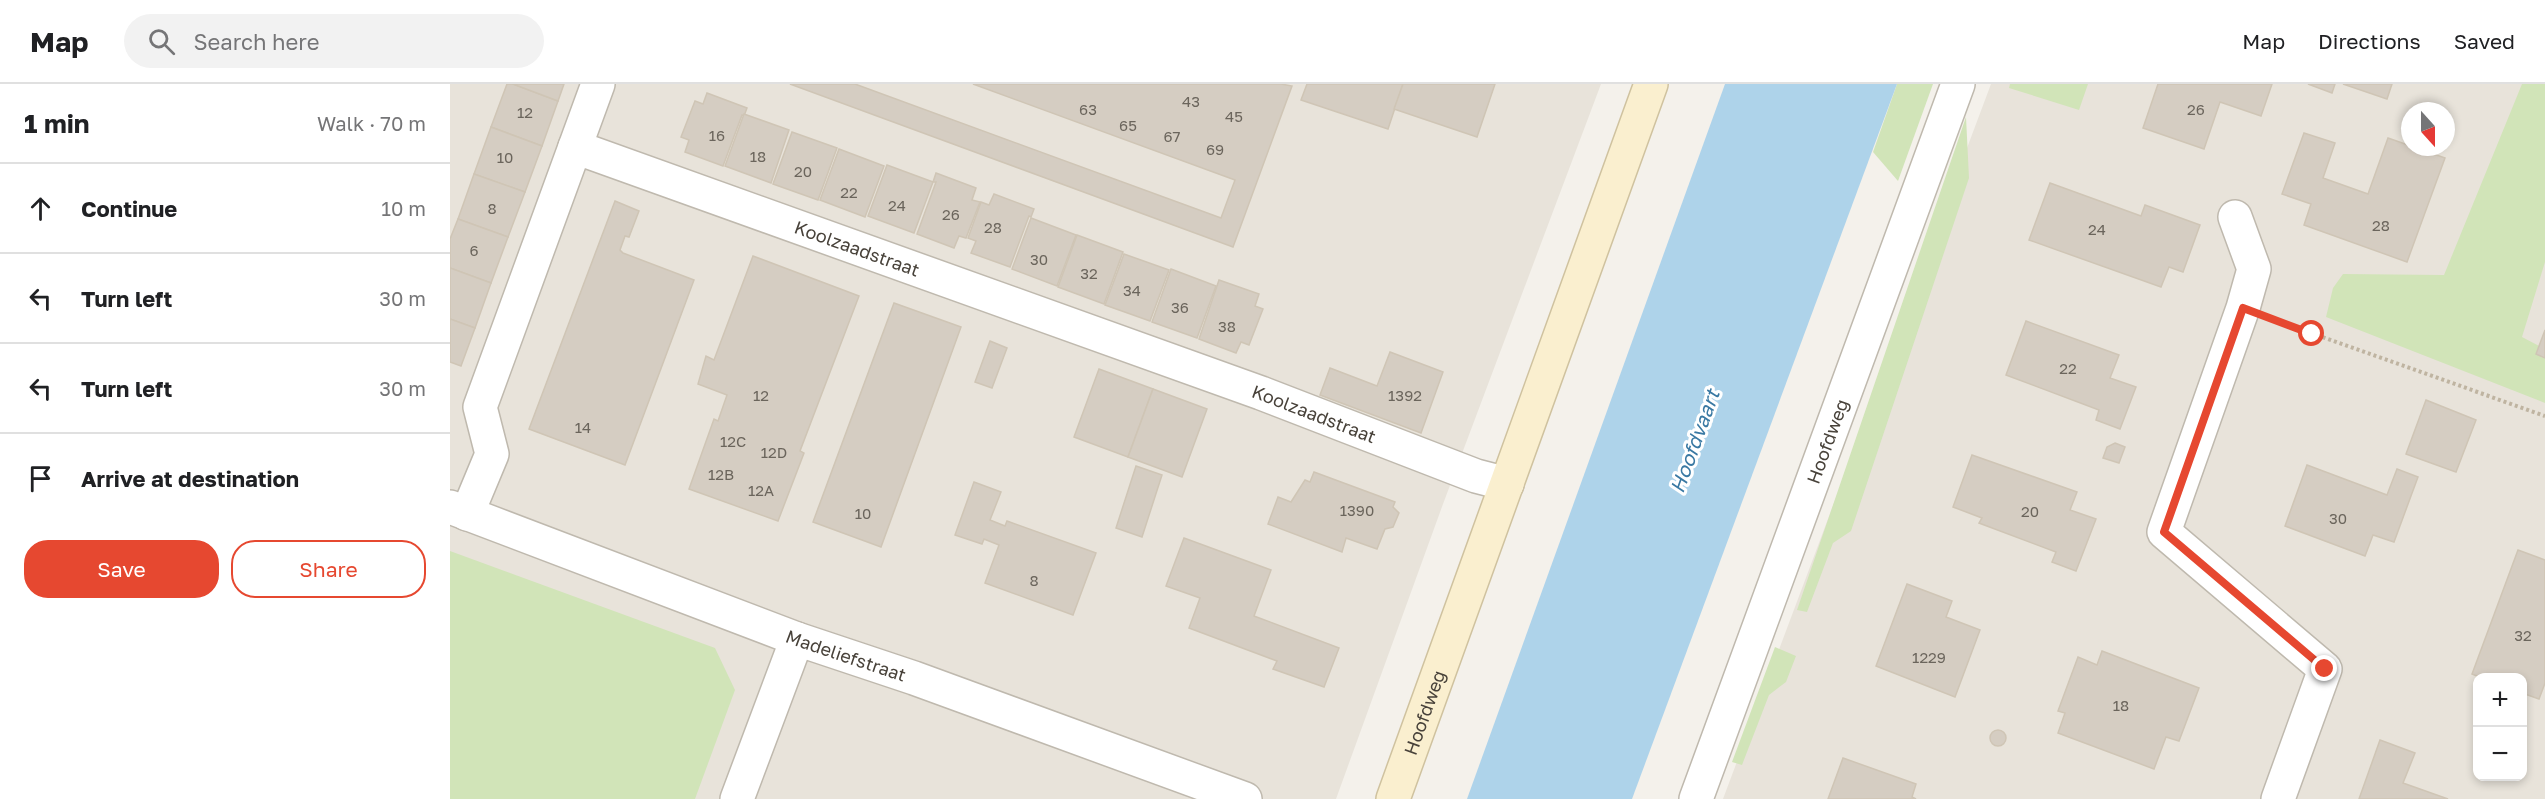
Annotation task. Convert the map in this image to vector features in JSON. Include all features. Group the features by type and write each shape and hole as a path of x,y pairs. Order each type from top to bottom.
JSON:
{"street":[{"path":"458,511 492,454 480,407 598,84"},
{"name":"Hoofdweg","path":"1393,799 1651,84"},
{"name":"Hoofdweg","path":"1696,799 1958,84"},
{"name":"Koolzaadstraat","path":"575,147 1261,393 1476,476 1507,484"},
{"path":"2235,217 2254,269 2243,308 2164,532 2325,669 2278,799"},
{"name":"Madeliefstraat","path":"458,511 796,639 914,678 1245,799"},
{"path":"737,799 796,639"}],"path":[{"path":"2243,308 2545,416"}],"shaded area":[{"path":"450,84 1601,84 1443,504 1336,799 450,799"},
{"path":"1991,84 2545,84 2545,799 1723,799"}],"green space":[{"path":"1897,84 1933,84 1898,181 1873,152"},
{"path":"2010,84 2088,84 2079,110 2009,88"},
{"path":"2522,84 2545,84 2545,262 2522,337 2545,349 2545,403 2326,317 2333,288 2343,274 2444,275"},
{"path":"1966,117 1969,178 1851,531 1833,543 1807,612 1797,610"},
{"path":"450,551 715,648 735,690 695,799 450,799"},
{"path":"1775,647 1796,656 1786,682 1769,695 1742,765 1732,762"}],"water":[{"name":"Hoofdvaart","path":"1725,84 1897,84 1632,799 1467,799"}],"building":[{"path":"507,84 513,84 558,101 542,146 491,127"},
{"path":"513,84 564,84 558,101"},
{"path":"790,84 855,84 1221,218 1235,180 973,84 1281,84 1292,86 1233,247"},
{"path":"1307,84 1403,84 1388,129 1301,100"},
{"path":"1403,84 1495,84 1477,137 1394,109"},
{"path":"2158,84 2272,84 2261,116 2220,102 2204,149 2143,128"},
{"path":"2308,84 2335,84 2332,93"},
{"path":"2343,84 2392,84 2387,99"},
{"path":"707,93 747,108 744,116 742,115 723,166 685,152 689,140 681,137 695,101 703,104"},
{"path":"744,114 789,130 771,183 725,166"},
{"path":"491,127 542,146 525,192 474,174"},
{"path":"792,132 837,148 818,200 773,184"},
{"path":"2304,133 2335,143 2323,178 2368,194 2388,138 2401,143 2401,156 2445,158 2407,262 2304,225 2311,204 2282,194"},
{"path":"839,149 884,166 865,217 820,200"},
{"path":"887,165 933,182 914,233 868,216"},
{"path":"936,173 976,188 972,200 980,202 966,238 959,236 954,248 917,234 936,182 933,182"},
{"path":"474,174 525,192 508,237 458,219"},
{"path":"2050,183 2141,216 2145,205 2200,225 2183,272 2169,267 2161,287 2029,240"},
{"path":"994,194 1034,209 1031,217 1029,216 1010,267 971,253 976,241 968,238 981,202 989,205"},
{"path":"615,201 639,211 629,237 625,236 620,250 623,253 694,280 625,465 529,429"},
{"path":"1031,218 1076,235 1057,286 1012,269"},
{"path":"458,219 508,237 491,283 450,268 450,239"},
{"path":"1077,235 1123,252 1104,304 1058,287"},
{"path":"1124,254 1169,270 1150,321 1105,305"},
{"path":"753,256 859,296 800,451 804,453 778,521 689,489 714,419 718,421 727,395 698,384 706,356 714,360"},
{"path":"450,268 491,283 475,328 450,319"},
{"path":"1171,269 1216,286 1197,338 1152,322"},
{"path":"1219,280 1259,294 1255,306 1263,309 1249,345 1241,342 1236,353 1199,339"},
{"path":"894,303 961,327 881,547 813,522"},
{"path":"450,319 475,328 461,366 450,362"},
{"path":"2026,321 2119,355 2110,378 2136,387 2120,429 2096,420 2099,410 2006,375"},
{"path":"2545,330 2545,358 2536,354"},
{"path":"990,341 1007,348 992,388 975,382"},
{"path":"1390,352 1443,372 1421,433 1320,395 1330,368 1377,386"},
{"path":"1099,369 1153,389 1128,457 1074,437"},
{"path":"1153,389 1207,409 1182,477 1128,457"},
{"path":"2426,400 2476,420 2456,472 2406,454"},
{"path":"2115,443 2125,447 2119,463 2103,458 2107,447"},
{"path":"1972,455 2077,492 2070,510 2096,519 2076,571 2052,562 2056,552 1979,523 1982,518 1953,507"},
{"path":"2307,465 2387,495 2397,469 2418,477 2394,542 2373,535 2365,556 2285,526"},
{"path":"1136,466 1162,475 1142,537 1116,528"},
{"path":"1314,472 1395,502 1393,507 1399,513 1393,527 1385,529 1377,549 1346,538 1342,552 1268,524 1278,497 1291,502 1305,480 1310,482"},
{"path":"974,482 1001,492 990,520 1005,526 1007,521 1096,553 1073,615 985,583 999,545 984,539 982,544 955,535"},
{"path":"1184,538 1271,570 1254,616 1339,648 1324,687 1273,669 1277,661 1189,628 1200,598 1166,586"},
{"path":"2518,550 2545,560 2545,683 2539,699 2527,695 2527,673 2472,674"},
{"path":"1907,584 1952,601 1946,617 1980,630 1955,697 1876,666"},
{"path":"2102,651 2199,688 2179,741 2166,737 2154,769 2058,733 2065,713 2058,711 2078,657 2097,665"},
{"path":"1995,730 2001,730 2006,738 2004,744 1995,746 1990,741 1990,735"},
{"path":"2380,740 2415,753 2403,783 2448,799 2359,799"},
{"path":"1843,758 1916,784 1912,797 1916,799 1828,799"}],"route":[{"path":"2312,334 2243,308 2164,532 2325,669"}]}
